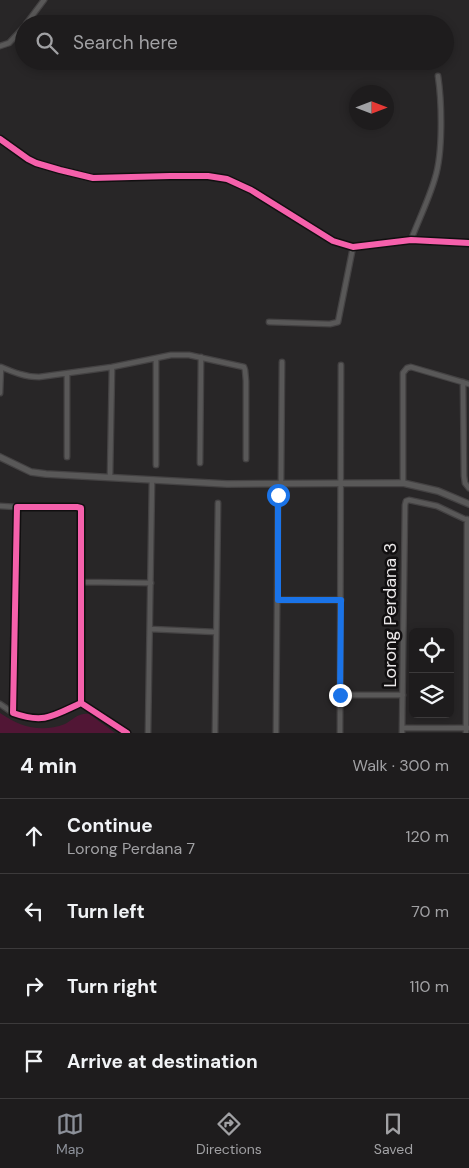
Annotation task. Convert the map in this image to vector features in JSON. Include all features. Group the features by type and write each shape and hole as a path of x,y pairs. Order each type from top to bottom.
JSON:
{"street":[{"path":"33,15 44,0"},
{"path":"0,46 9,43 15,36"},
{"path":"411,240 436,177 440,112 438,76"},
{"path":"0,138 36,163 93,178 208,176 227,180 251,190 333,241 353,247 411,240 469,243"},
{"path":"269,322 330,324 338,322 353,247"},
{"path":"0,393 1,367 31,377 112,367 171,355 189,355 238,364 244,367 245,370 246,459"},
{"path":"200,463 201,357"},
{"path":"156,358 156,465"},
{"path":"281,483 282,362"},
{"path":"340,733 341,365"},
{"path":"110,477 112,367"},
{"path":"403,483 404,373 407,368 411,367 469,384"},
{"path":"67,374 67,457"},
{"path":"463,382 464,476 465,483 469,488"},
{"path":"0,457 31,472 152,480 226,484 403,483 438,491 469,504"},
{"path":"148,733 152,480"},
{"path":"276,733 278,495"},
{"name":"Lorong Perdana 3","path":"402,730 406,501 437,506 468,520"},
{"path":"215,733 218,502"},
{"path":"0,506 81,508 81,703"},
{"path":"13,713 17,507"},
{"path":"402,730 467,730 468,520"},
{"path":"82,582 151,583"},
{"path":"278,600 341,600"},
{"path":"150,629 216,632"},
{"path":"340,695 403,695"},
{"path":"0,704 23,717 43,719 81,703"},
{"path":"81,703 127,733"}],"shaded area":[{"path":"0,713 15,722 39,728 56,727 80,715 89,714 115,733 0,733"}],"cycle path":[{"path":"0,139 36,163 93,178 208,176 227,179 251,190 333,241 353,247 411,240 469,243"},
{"path":"81,703 48,717 33,718 13,713 17,507 81,508 81,703 127,733"}],"route":[{"path":"278,495 278,600 341,600 340,695"}]}
